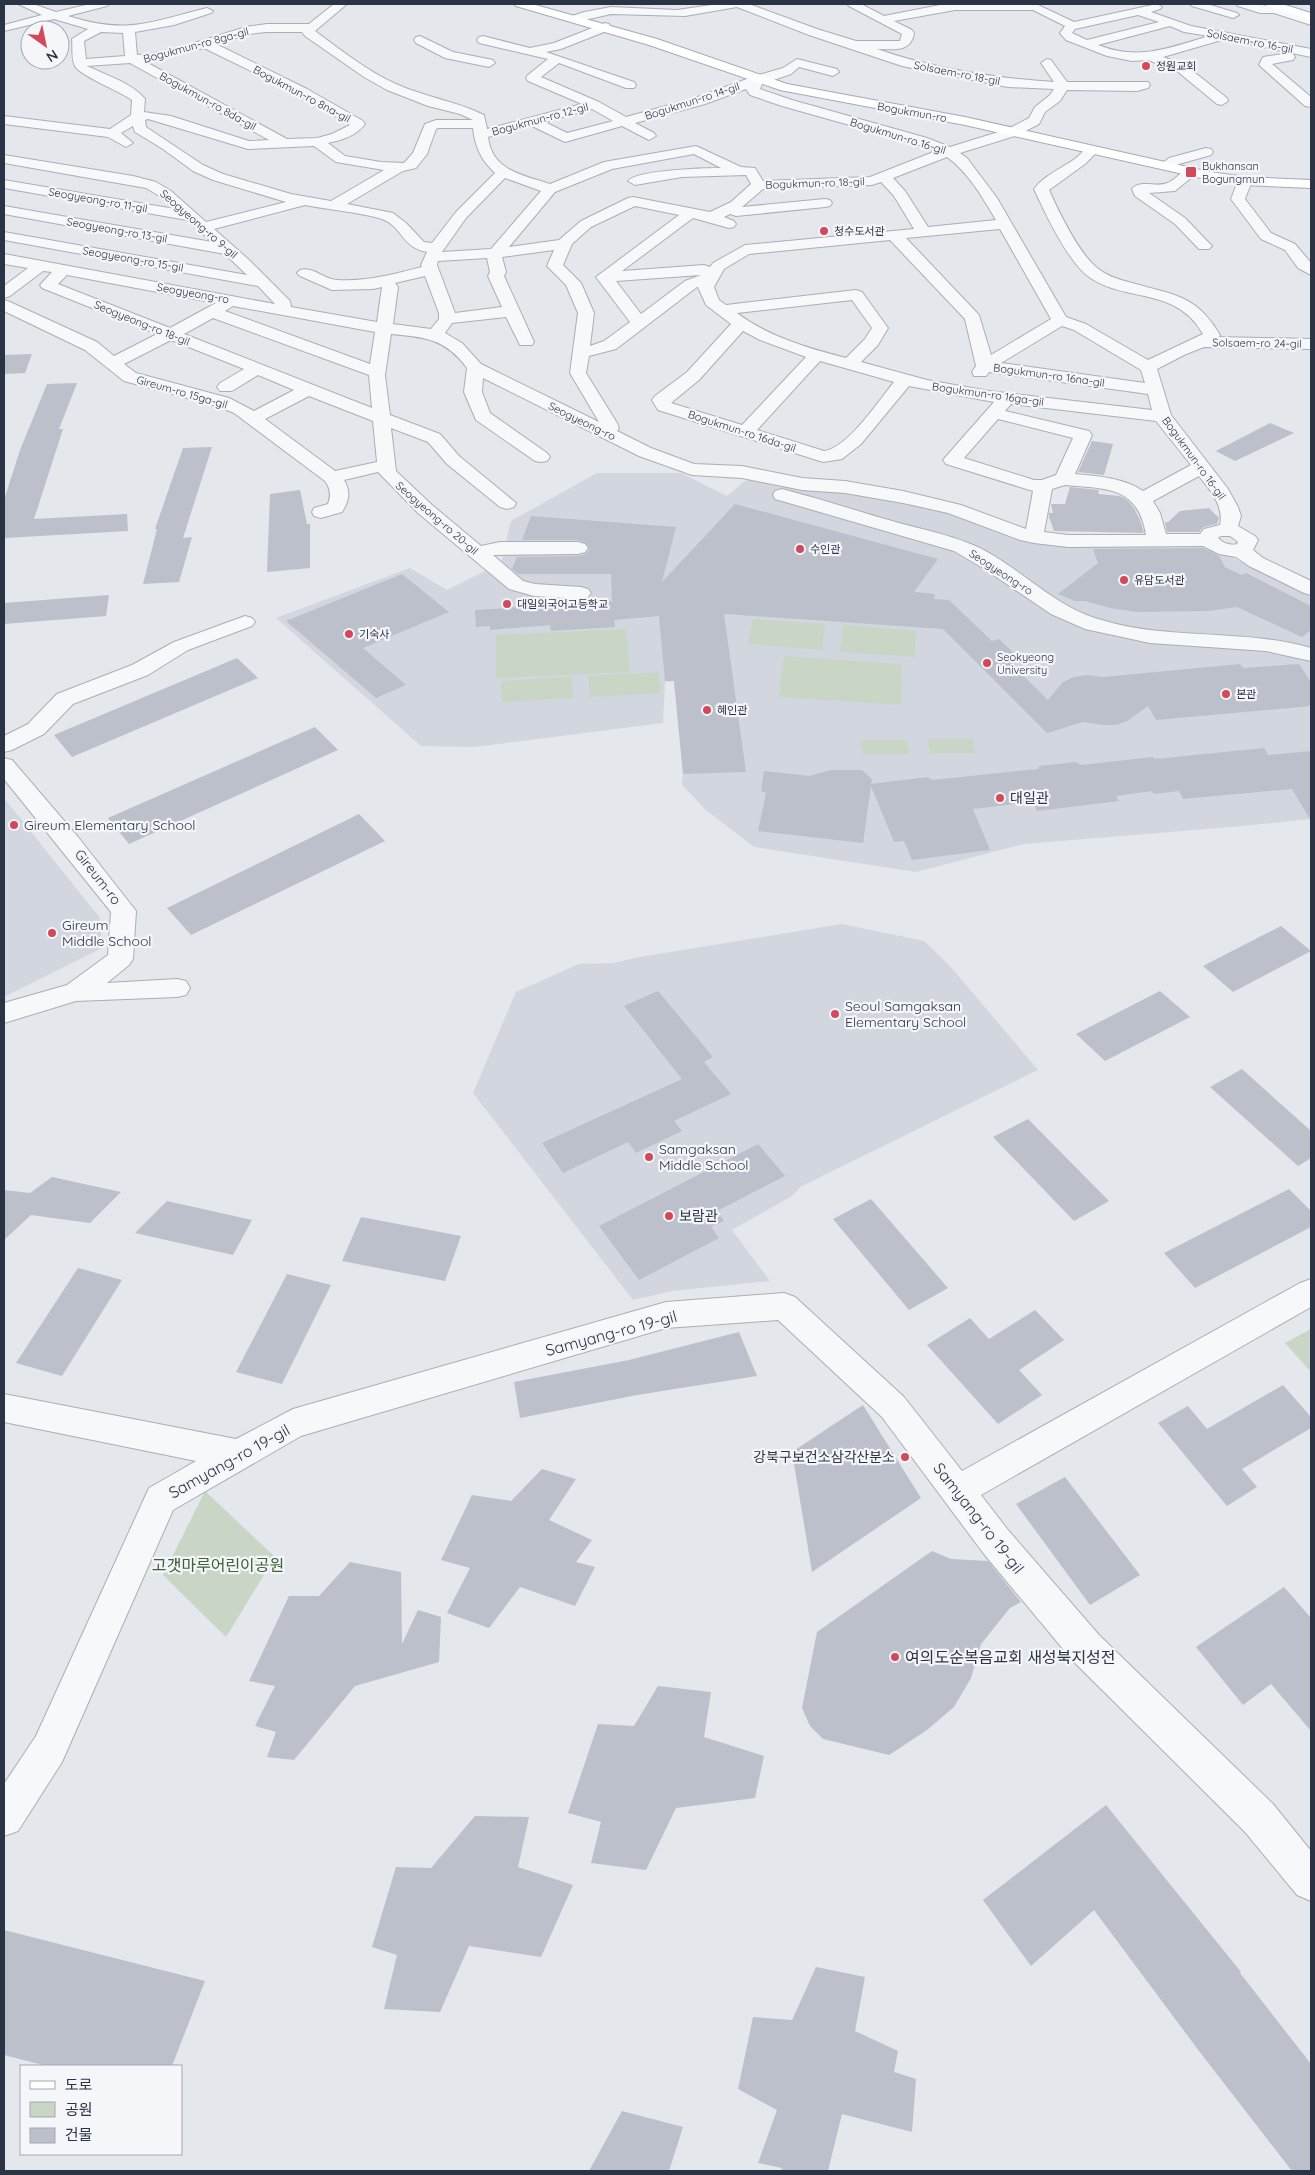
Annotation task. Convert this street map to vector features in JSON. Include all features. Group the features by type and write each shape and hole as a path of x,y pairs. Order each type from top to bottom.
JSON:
{"main road":[{"name":"Bogukmun-ro","path":"520,4 576,18 686,52 759,79 793,89 964,121 1192,172 1246,181 1311,184"},
{"path":"1271,4 1311,17"}],"street":[{"path":"24,4 100,28 129,28 171,22 207,11"},
{"path":"4,28 103,4"},
{"path":"341,4 311,28 308,31 309,34 368,74 420,98 474,114 479,118 482,145 487,155 503,173 550,190"},
{"path":"684,4 713,7 813,32"},
{"path":"576,18 588,14 626,10 667,13 735,4"},
{"name":"Solsaem-ro 18-gil","path":"740,4 813,32 906,63 1008,83 1060,90 1137,87 1144,85 1123,72 1119,57"},
{"path":"853,4 884,19 954,5 970,4"},
{"path":"895,4 916,14"},
{"path":"1242,4 1260,10 1275,10 1311,22"},
{"path":"954,5 1035,7 1064,20 1071,26"},
{"path":"189,6 216,15 217,29"},
{"path":"1166,6 1071,26 1066,33 1070,37 1119,57 1149,56 1226,35"},
{"path":"713,7 731,16"},
{"path":"1102,8 1120,15"},
{"path":"1192,8 1228,19"},
{"name":"Solsaem-ro 16-gil","path":"1138,11 1188,29 1226,35 1292,53 1311,54"},
{"name":"Solsaem-ro 18-gil","path":"855,45 903,45 908,40 908,33 884,19"},
{"path":"1086,44 1170,23"},
{"path":"759,25 778,31"},
{"path":"531,51 557,46 605,27"},
{"path":"100,28 78,39 80,63 83,69 139,99 137,117 140,129 165,144 198,168 218,177 288,198 388,216 401,226 433,258 448,314 447,319 436,334"},
{"path":"129,28 131,58 134,60"},
{"name":"Bogukmun-ro 8ga-gil","path":"80,63 151,58 205,44 217,29 311,28"},
{"name":"Solsaem-ro 16-gil","path":"1102,51 1188,29"},
{"path":"420,40 449,56 489,63"},
{"path":"483,40 557,58 630,85"},
{"name":"Bogukmun-ro 8na-gil","path":"137,117 148,115 166,119 248,146 317,142 337,137 354,129 358,124 339,111 205,44"},
{"path":"1310,103 1265,65 1267,60 1292,53 1311,44"},
{"path":"475,74 511,46"},
{"path":"1292,53 1311,66"},
{"path":"1149,56 1181,68 1222,101"},
{"name":"Bogukmun-ro 12-gil","path":"557,58 532,78 594,105"},
{"name":"Bogukmun-ro 8da-gil","path":"134,60 286,144"},
{"name":"Bogukmun-ro 14-gil","path":"532,121 565,138 700,101 759,79 787,71 797,63 833,72"},
{"path":"1047,63 1060,90"},
{"name":"Bogukmun-ro 16-gil","path":"759,79 752,88 755,92 922,142 950,152 962,160 990,198 1060,320"},
{"name":"Bogukmun-ro 18-gil","path":"759,185 872,181 950,152 1013,132 1034,121 1040,110 1060,90"},
{"name":"Bogukmun-ro 14-gil","path":"594,105 649,136"},
{"name":"Bogukmun-ro 12-gil","path":"480,129 532,121 594,105"},
{"path":"112,133 137,117"},
{"path":"4,120 112,133 144,151 212,133"},
{"path":"317,142 341,159 400,167 411,165 420,154 430,128 436,124 480,129"},
{"path":"4,146 72,156"},
{"path":"526,342 496,276 498,272 494,255 550,190 609,166 696,150 738,172"},
{"path":"1092,150 1082,162 1051,180 1041,189 1070,240 1091,271 1106,280 1163,295 1189,305 1207,324 1212,335 1202,342"},
{"path":"1166,166 1174,161 1206,152"},
{"name":"Seogyeong-ro 9-gil","path":"4,160 102,175 151,185 166,194 193,216 230,250 284,304 282,310"},
{"path":"102,175 121,163"},
{"path":"335,206 400,167"},
{"name":"Bogukmun-ro 18-gil","path":"635,181 665,175 750,171 759,185"},
{"path":"1192,172 1170,188 1139,189 1140,192 1180,221 1204,246"},
{"path":"433,258 466,210 503,173"},
{"path":"882,177 892,182 914,220 924,232"},
{"path":"1246,181 1238,199 1266,236 1290,247 1303,265 1311,270"},
{"path":"605,432 610,428 608,423 578,373 586,313 570,281 554,266 564,244 586,224 633,201 737,222 829,209 816,183"},
{"name":"Seogyeong-ro 11-gil","path":"4,184 193,216"},
{"name":"Bogukmun-ro 18-gil","path":"737,222 759,185"},
{"path":"204,227 305,201"},
{"name":"Seogyeong-ro 13-gil","path":"7,213 230,250"},
{"path":"605,277 690,214"},
{"path":"737,222 762,248"},
{"path":"582,353 610,345 690,284 711,277 718,266 745,250 849,233 894,235 1004,224"},
{"path":"87,225 107,255"},
{"name":"Bogukmun-ro 16na-gil","path":"894,235 974,318 986,366 1156,390"},
{"name":"Seogyeong-ro 15-gil","path":"4,236 262,282"},
{"path":"305,273 332,285 373,284 386,282 433,258 496,253 564,244"},
{"name":"Seogyeong-ro","path":"4,259 382,328 436,334 468,357 475,368 644,452 692,469 961,547 981,557 1052,606 1074,618 1106,628 1152,637 1254,642 1283,646 1311,654"},
{"path":"4,294 40,266"},
{"name":"Seogyeong-ro 18-gil","path":"64,270 48,285 308,390 434,438 452,460 507,503"},
{"path":"570,281 704,270 711,277"},
{"path":"605,277 639,323"},
{"name":"Bogukmun-ro 16ga-gil","path":"711,277 706,287 712,302 744,324 784,344 817,355 905,379 963,392 1162,416"},
{"path":"382,328 390,287 386,282"},
{"path":"724,310 856,295 880,328 872,342 850,364"},
{"path":"113,363 212,312 230,300"},
{"name":"Gireum-ro 15ga-gil","path":"4,305 91,346 130,377 223,402 240,409 332,477"},
{"path":"447,319 512,311"},
{"path":"212,312 377,372"},
{"path":"963,392 986,366 1060,320 1080,327 1148,366"},
{"name":"Bogukmun-ro 16da-gil","path":"744,324 737,328 693,376 661,400 664,406 823,456 836,455 855,440 905,379"},
{"path":"1207,324 1226,324"},
{"name":"Seogyeong-ro 20-gil","path":"382,328 377,372 386,465 390,478 516,585 534,590 581,593"},
{"name":"Solsaem-ro 24-gil","path":"1148,366 1178,351 1202,342 1311,344"},
{"path":"746,432 817,355"},
{"name":"Bogukmun-ro 16-gil","path":"1148,366 1162,416 1219,489 1230,507 1231,516 1228,530"},
{"path":"475,368 473,392 482,416 540,458"},
{"path":"226,387 257,369"},
{"path":"253,418 308,390"},
{"path":"1007,398 952,460 1032,485 1043,486 1064,479 1110,484 1124,489 1141,500 1149,509 1158,540"},
{"path":"1064,479 1093,408"},
{"path":"994,413 1082,435"},
{"path":"321,512 335,508 340,500 340,486 332,477 386,465"},
{"path":"1141,500 1201,467"},
{"name":"Seogyeong-ro","path":"692,469 742,472 802,484 845,487 903,497 954,509 991,524 1034,537 1068,541 1209,540"},
{"path":"1034,537 1043,486"},
{"path":"1228,530 1241,533 1248,540 1246,547 1240,550 1219,548 1209,540 1211,533 1228,530"},
{"path":"477,553 500,548 578,548"},
{"path":"1240,550 1256,562 1311,589"},
{"path":"4,745 36,729 65,699 140,670 181,646 245,622"},
{"name":"Gireum-ro","path":"4,765 124,911 120,959 76,992"},
{"path":"4,1013 76,992 177,988"},
{"path":"957,1491 1311,1292"},
{"name":"Samyang-ro 19-gil","path":"4,1817 49,1749 161,1499 294,1424 666,1316 784,1306 893,1407 996,1542 1086,1648 1259,1818 1311,1882"},
{"path":"4,1408 239,1455"}],"shaded area":[{"name":"Seokyeong University","path":"597,473 681,473 727,496 751,476 929,506 1024,540 1115,546 1203,548 1235,559 1311,597 1311,819 1024,844 916,872 754,847 706,810 682,785 683,774 674,681 665,682 663,723 474,747 421,746 276,618 410,568 447,590 501,563 511,521"},
{"name":"Gireum Middle School","path":"4,798 100,918 102,948 4,997"},
{"path":"842,924 924,941 950,966 1038,1070 800,1187 792,1196 732,1230 770,1281 673,1291 633,1300 473,1093 516,992 579,964 614,963 634,958"}],"green space":[{"path":"753,619 825,624 822,650 748,644"},
{"path":"843,625 916,631 914,657 840,652"},
{"path":"626,629 630,672 496,678 496,635"},
{"path":"784,656 902,664 901,705 779,697"},
{"path":"658,672 661,693 590,697 588,676"},
{"path":"572,677 573,698 502,702 501,681"},
{"path":"927,739 973,739 975,753 930,753"},
{"path":"861,740 907,740 909,754 863,754"},
{"path":"1311,1329 1311,1372 1285,1343"},
{"name":"고갯마루어린이공원","path":"205,1491 275,1557 226,1637 163,1575"}],"building":[{"path":"32,354 25,373 4,374 4,355"},
{"path":"77,383 59,429 63,429 34,519 127,514 128,531 4,538 4,500 20,450 47,384"},
{"path":"1270,423 1294,433 1235,461 1216,451"},
{"path":"1092,441 1113,444 1104,475 1078,472"},
{"path":"212,447 183,538 192,537 179,582 143,584 157,529 155,529 183,448"},
{"path":"1070,487 1099,490 1098,494 1120,496 1127,500 1134,508 1144,533 1054,531 1049,517 1049,513 1053,513 1051,504 1065,504"},
{"path":"300,490 307,524 310,524 310,568 267,572 270,494"},
{"path":"735,504 938,559 914,592 935,594 934,599 949,600 992,641 999,639 1016,655 1005,658 1048,700 1063,682 1074,677 1087,675 1103,677 1240,664 1243,668 1299,664 1311,682 1311,706 1156,720 1148,706 1127,721 1116,725 1083,722 1047,733 943,629 724,614 746,772 683,774 674,681 665,681 659,616 614,620 615,627 551,631 550,625 490,630 490,626 476,627 475,610 612,601 611,574 518,574 512,569 517,557 578,556 586,554 590,549 586,543 578,540 522,540 531,516 676,527 662,582"},
{"path":"1209,508 1219,518 1217,524 1204,527 1199,532 1167,532 1165,522 1168,522 1180,511"},
{"path":"1203,548 1219,556 1225,567 1241,575 1246,573 1311,606 1311,630 1302,637 1237,607 1208,611 1137,612 1110,608 1085,601 1075,601 1058,594 1098,563 1093,549"},
{"name":"기숙사","path":"402,574 449,612 363,648 406,685 376,698 286,621"},
{"path":"109,595 106,616 4,624 4,603"},
{"path":"237,658 258,678 72,757 54,735"},
{"path":"315,727 338,750 129,844 108,818"},
{"path":"1264,748 1268,755 1311,751 1311,821 1292,789 1183,799 1179,791 1154,794 1152,791 1116,796 1119,801 1037,811 1033,802 973,809 990,850 912,860 904,841 894,842 871,786 863,843 758,831 766,793 761,791 764,771 809,776 831,770 862,770 872,779 871,784 928,777 932,780 1038,769 1039,766 1076,762 1081,765"},
{"path":"359,814 385,841 191,935 167,908"},
{"path":"1281,926 1311,951 1233,992 1203,966"},
{"path":"658,991 713,1057 704,1062 731,1094 674,1121 682,1131 636,1153 628,1142 563,1173 542,1143 682,1079 624,1006"},
{"path":"1160,991 1190,1017 1105,1061 1076,1034"},
{"path":"1242,1069 1311,1131 1311,1158 1298,1166 1210,1087"},
{"path":"1028,1119 1109,1201 1074,1221 993,1137"},
{"name":"보람관","path":"758,1144 785,1176 717,1211 724,1221 711,1227 719,1238 639,1280 599,1226"},
{"path":"52,1177 121,1192 90,1223 31,1215 4,1240 4,1190 30,1193"},
{"path":"1289,1189 1311,1211 1311,1227 1195,1288 1164,1253"},
{"path":"871,1199 948,1288 909,1310 833,1219"},
{"path":"167,1201 252,1220 233,1255 135,1233"},
{"path":"361,1217 461,1236 445,1281 342,1261"},
{"path":"78,1268 122,1280 62,1376 16,1363"},
{"path":"287,1274 331,1285 282,1384 236,1372"},
{"path":"1035,1310 1064,1340 1019,1370 1042,1395 998,1424 927,1345 970,1318 989,1339"},
{"path":"739,1332 757,1376 637,1395 520,1418 514,1382 629,1360"},
{"path":"1283,1385 1311,1417 1311,1428 1242,1469 1257,1487 1227,1506 1158,1423 1188,1406 1207,1429"},
{"name":"강북구보건소삼각산분소","path":"863,1405 921,1498 812,1572 792,1452"},
{"path":"542,1469 576,1479 549,1520 592,1540 576,1562 595,1567 575,1606 520,1587 489,1628 447,1613 470,1568 441,1560 472,1495 511,1501"},
{"path":"1065,1477 1140,1575 1090,1605 1016,1504"},
{"name":"여의도순복음교회 새성북지성전","path":"932,1551 951,1559 988,1561 1021,1602 1010,1608 981,1644 971,1678 954,1707 927,1730 889,1755 823,1739 810,1726 802,1708 817,1632"},
{"path":"350,1562 401,1572 402,1644 418,1610 441,1617 439,1662 355,1686 294,1760 267,1757 276,1732 255,1726 275,1686 249,1681 289,1596 319,1596"},
{"path":"1284,1587 1311,1618 1311,1731 1271,1684 1243,1705 1196,1647"},
{"path":"658,1686 711,1692 704,1737 764,1756 755,1798 676,1808 646,1870 591,1863 601,1822 568,1813 598,1724 634,1726"},
{"path":"1106,1805 1241,1972 1311,2064 1311,2171 1292,2171 1199,2051 1094,1910 1031,1966 983,1900"},
{"path":"475,1816 529,1817 518,1867 573,1885 541,1957 469,1946 440,2012 384,2009 397,1955 372,1947 396,1867 431,1868"},
{"path":"4,1930 205,1981 172,2065 43,2065 4,2055"},
{"path":"816,1967 865,1977 855,2031 898,2051 894,2072 916,2079 912,2132 842,2114 828,2171 781,2171 782,2168 758,2163 777,2110 738,2089 753,2017 792,2020"},
{"path":"622,2111 683,2127 669,2171 589,2171"}],"place":[{"name":"정원교회","path":"1146,66"},
{"name":"Bukhansan Bogungmun","path":"1191,172"},
{"name":"청수도서관","path":"824,231"},
{"name":"수인관","path":"800,549"},
{"name":"유담도서관","path":"1124,580"},
{"name":"대일외국어고등학교","path":"507,604"},
{"name":"기숙사","path":"349,634"},
{"name":"Seokyeong University","path":"987,663"},
{"name":"본관","path":"1226,694"},
{"name":"혜인관","path":"707,710"},
{"name":"대일관","path":"1000,798"},
{"name":"Gireum Elementary School","path":"14,825"},
{"name":"Gireum Middle School","path":"52,933"},
{"name":"Seoul Samgaksan Elementary School","path":"835,1014"},
{"name":"Samgaksan Middle School","path":"649,1157"},
{"name":"보람관","path":"669,1216"},
{"name":"강북구보건소삼각산분소","path":"905,1457"},
{"name":"여의도순복음교회 새성북지성전","path":"895,1657"}]}
